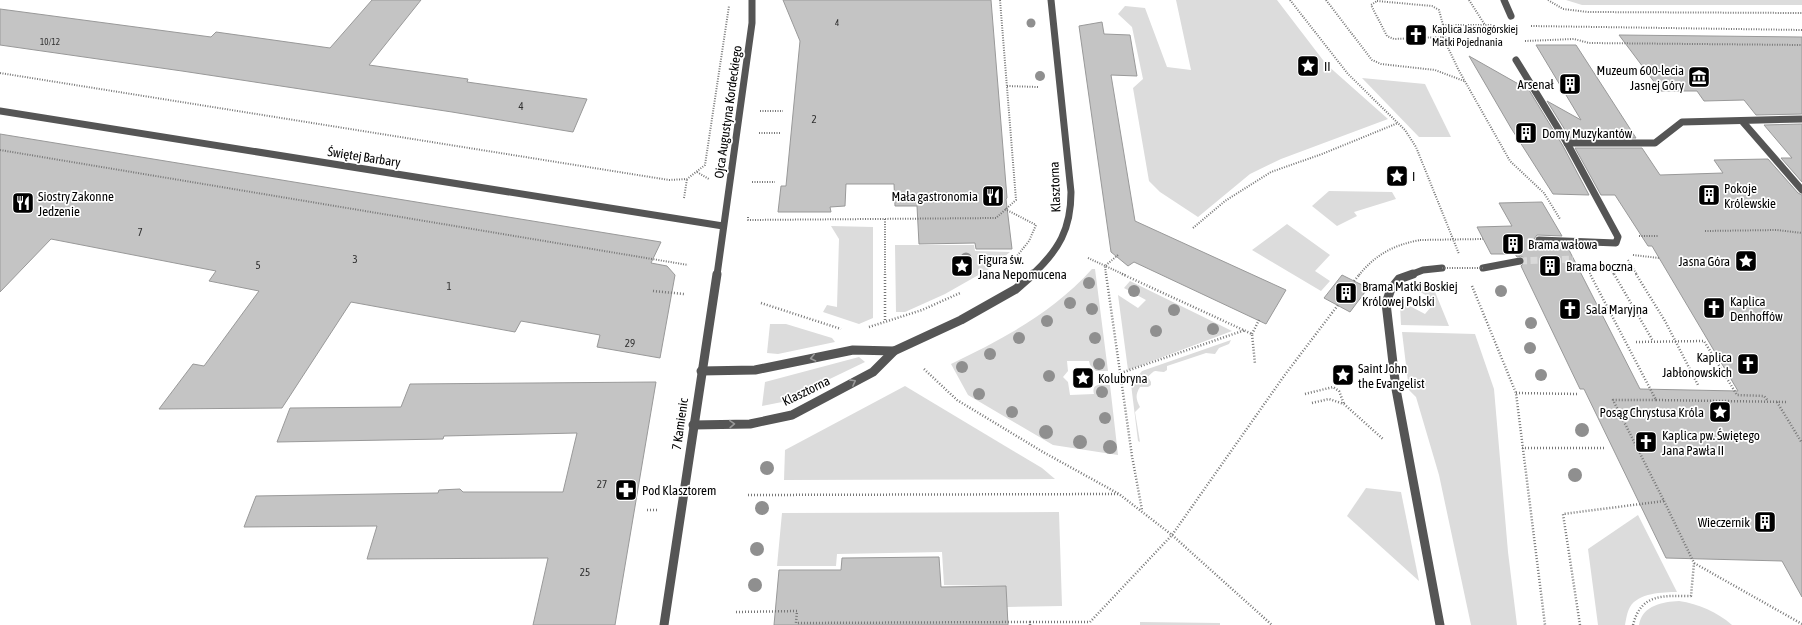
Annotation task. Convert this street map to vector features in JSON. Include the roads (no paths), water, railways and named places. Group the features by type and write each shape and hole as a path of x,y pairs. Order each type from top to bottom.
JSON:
{"street":[{"name":"Ojca Augustyna Kordeckiego","path":"723,226 731,179 752,23 752,0"},
{"name":"Klasztorna","path":"693,425 750,424 792,415 873,372 894,351 961,320 1016,289 1034,273 1062,240 1071,210 1071,192 1051,0"},
{"path":"1504,0 1511,16"},
{"path":"1516,60 1568,143 1618,237 1616,243 1539,240"},
{"name":"Świętej Barbary","path":"0,111 723,226"},
{"path":"1568,143 1655,143 1682,122 1802,119"},
{"path":"1742,121 1802,190"},
{"name":"7 Kamienic","path":"664,625 723,226"},
{"path":"1483,268 1520,261"},
{"path":"1440,625 1396,389 1386,302 1391,289 1399,279 1423,270 1442,268"},
{"name":"Klasztorna","path":"701,371 755,370 853,350 894,351"}],"tunnel":[{"path":"1520,261 1573,259"}],"place":[{"name":"Kaplica Jasnogórskiej Matki Pojednania","path":"1416,35"},
{"name":"II","path":"1308,66"},
{"name":"Muzeum 600-lecia Jasnej Góry","path":"1699,77"},
{"name":"Arsenał","path":"1570,84"},
{"name":"Domy Muzykantów","path":"1526,133"},
{"name":"I","path":"1397,176"},
{"name":"Pokoje Królewskie","path":"1709,195"},
{"name":"Mała gastronomia","path":"993,196"},
{"name":"Siostry Zakonne Jedzenie","path":"23,203"},
{"name":"Brama wałowa","path":"1513,244"},
{"name":"Jasna Góra","path":"1746,261"},
{"name":"Figura św. Jana Nepomucena","path":"962,266"},
{"name":"Brama boczna","path":"1550,266"},
{"name":"Brama Matki Boskiej Królowej Polski","path":"1346,293"},
{"name":"Kaplica Denhoffów","path":"1714,308"},
{"name":"Sala Maryjna","path":"1570,309"},
{"name":"Kaplica Jabłonowskich","path":"1748,364"},
{"name":"Saint John the Evangelist","path":"1343,375"},
{"name":"Kolubryna","path":"1083,378"},
{"name":"Posąg Chrystusa Króla","path":"1720,412"},
{"name":"Kaplica pw. Świętego Jana Pawła II","path":"1646,442"},
{"name":"Pod Klasztorem","path":"626,490"},
{"name":"Wieczernik","path":"1765,522"}]}
